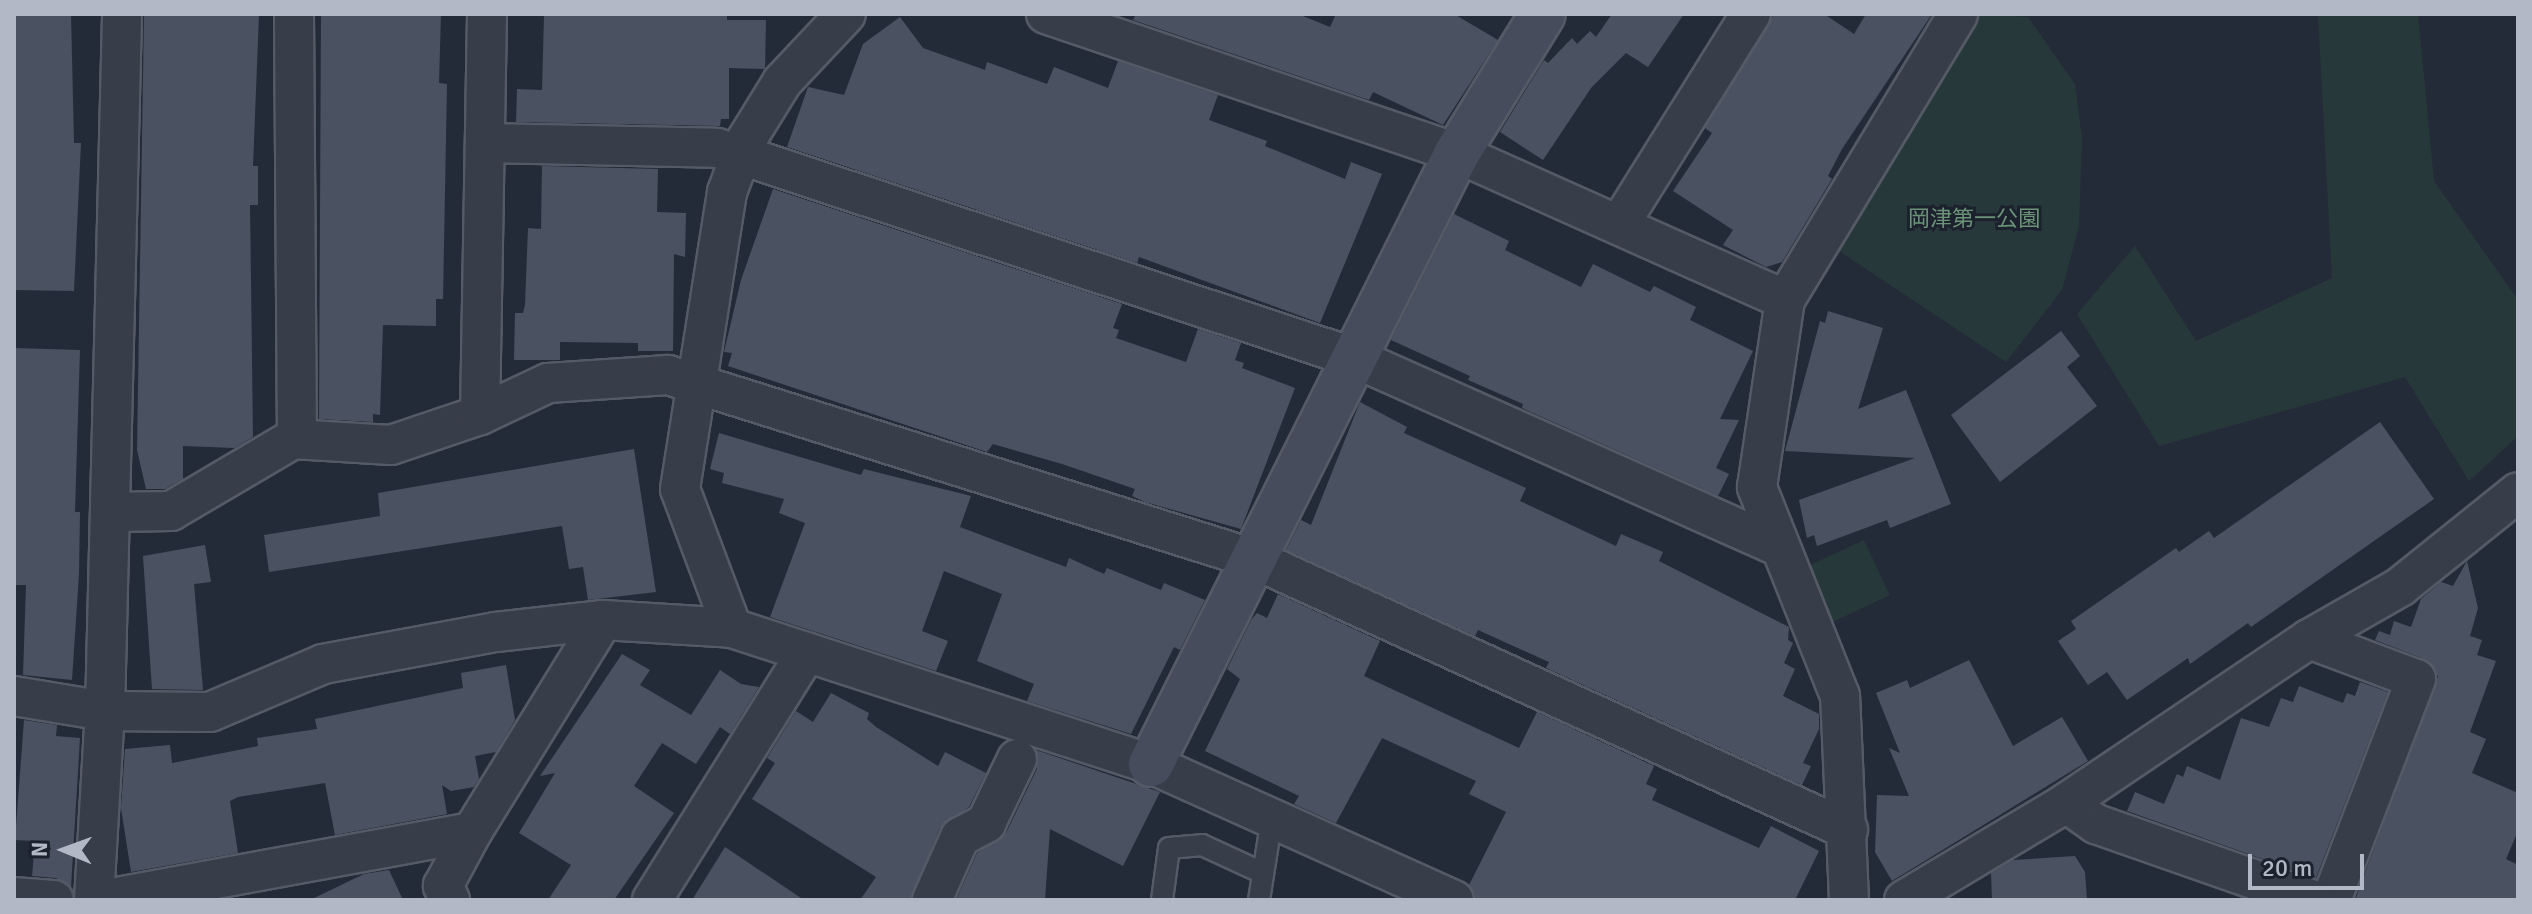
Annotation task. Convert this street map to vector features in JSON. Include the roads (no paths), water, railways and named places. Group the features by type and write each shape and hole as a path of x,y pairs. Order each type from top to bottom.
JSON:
{"street":[{"path":"94,900 105,711 122,14"},
{"path":"294,14 297,439"},
{"path":"480,415 487,14"},
{"path":"732,628 680,489 727,192 741,155 782,82 846,14"},
{"path":"1046,14 1457,153 1785,300"},
{"path":"1151,764 1457,153 1543,14"},
{"path":"1619,225 1751,14"},
{"path":"1849,900 1840,696 1757,487 1785,300 1958,14"},
{"path":"485,143 717,148 741,155 1355,358 1779,547"},
{"path":"110,512 171,511 297,439 391,445 480,415 548,383 668,375 1254,559 1848,830"},
{"path":"1904,900 2066,803 2309,639 2400,587 2518,492"},
{"path":"450,900 443,886 472,832 603,620"},
{"path":"14,696 105,711 210,712 323,664 496,632 603,620 732,628 807,652 1023,743 1151,764 1454,900"},
{"path":"2309,639 2416,679 2331,900"},
{"path":"652,900 807,652"},
{"path":"932,900 960,837 986,823 1023,743"},
{"path":"2066,803 2096,824 2313,900"},
{"path":"101,900 250,887 472,832"},
{"path":"14,897 54,900"}],"lane":[{"path":"1259,900 1272,818"},
{"path":"1162,900 1169,848 1202,845 1263,873"}],"park label":[{"name":"岡津第一公園","path":"1974,219"}]}
